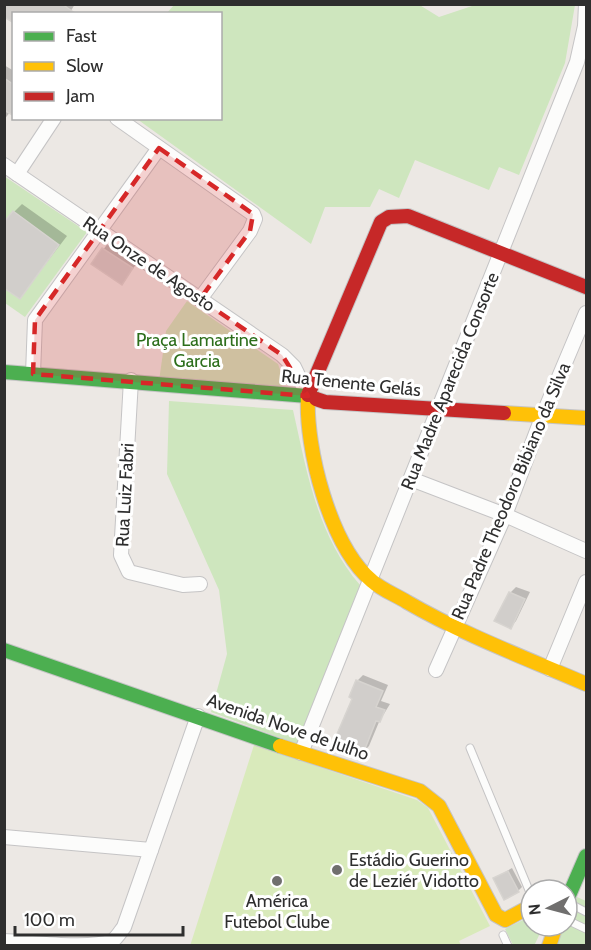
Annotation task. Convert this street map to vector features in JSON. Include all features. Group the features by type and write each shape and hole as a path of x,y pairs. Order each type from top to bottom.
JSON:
{"street":[{"name":"Rua Madre Aparecida Consorte","path":"301,753 577,62 585,26 586,4"},
{"path":"17,174 53,120"},
{"path":"120,120 253,214 253,225 250,231 200,299"},
{"path":"33,374 34,320 159,147"},
{"name":"Rua Onze de Agosto","path":"4,165 282,355 294,367 308,396"},
{"path":"586,287 408,216 389,217 381,222 308,396 308,417 331,515 343,540 370,580 453,628 586,684"},
{"name":"Rua Padre Theodoro Bibiano da Silva","path":"436,670 505,514 586,313"},
{"name":"Rua Tenente Gelás","path":"4,372 131,380 308,396 325,402 585,419"},
{"name":"Rua Luiz Fabri","path":"131,380 121,555 124,566 129,572 183,585 200,584"},
{"path":"411,479 505,514 586,551"},
{"path":"550,669 586,582"},
{"name":"Avenida Nove de Julho","path":"4,650 301,753 378,776 430,797 449,824 496,915 505,920 519,912"},
{"path":"4,941 88,945 115,939 124,927 198,716"},
{"path":"4,837 151,849"},
{"path":"577,878 586,856"}],"lane":[{"path":"470,748 524,878"},
{"path":"503,934 508,945"}],"highlighted area":[{"path":"159,148 253,214 250,231 200,299 282,355 308,396 33,374 35,320"}],"green space":[{"path":"418,4 439,17 475,5 575,5 565,63 519,175 499,167 489,190 415,160 399,198 379,189 370,207 325,207 311,244 138,120 222,120 222,12 168,12 174,5"},
{"path":"4,176 87,232 25,317 5,303"},
{"name":"Praça Lamartine Garcia","path":"187,301 278,364 283,378 282,390 159,381 166,331"},
{"path":"169,401 293,410 309,479 324,524 345,566 360,585 297,744 211,712 227,654 219,590 167,474"},
{"name":"Estádio Guerino de Leziér Vidotto","path":"254,745 417,800 428,808 490,926 459,941 461,945 190,946"},
{"path":"579,898 586,901 586,945 555,946 559,938 579,938"},
{"path":"519,922 519,938 538,938 534,946 513,945 505,929"}],"building":[{"path":"4,4 62,4 73,12 12,12 12,22 4,17"},
{"path":"4,78 12,84 12,115 4,110"},
{"path":"13,211 59,245 20,299 4,288 4,222"},
{"path":"102,248 133,268 122,285 91,264"},
{"path":"509,592 525,599 511,629 494,621"},
{"path":"356,680 383,691 376,707 385,710 380,722 376,721 363,754 350,748 348,754 340,751 343,744 334,741 352,699 349,697"},
{"path":"508,871 519,892 504,900 493,878"}],"traffic: fast":[{"path":"4,372 308,396 316,399"},
{"path":"4,650 280,746"},
{"path":"576,878 586,856"}],"traffic: slow":[{"path":"308,395 311,442 323,495 344,545 357,565 372,581 451,625 586,684"},
{"path":"504,413 586,418"},
{"path":"280,746 420,791 439,806 496,915 505,920 519,912"},
{"path":"549,946 552,938"}],"traffic: jam":[{"path":"308,395 381,222 389,217 408,216 586,287"},
{"path":"316,399 325,402 504,413"}],"place":[{"name":"Estádio Guerino de Leziér Vidotto","path":"337,870"},
{"name":"América Futebol Clube","path":"277,881"}]}
